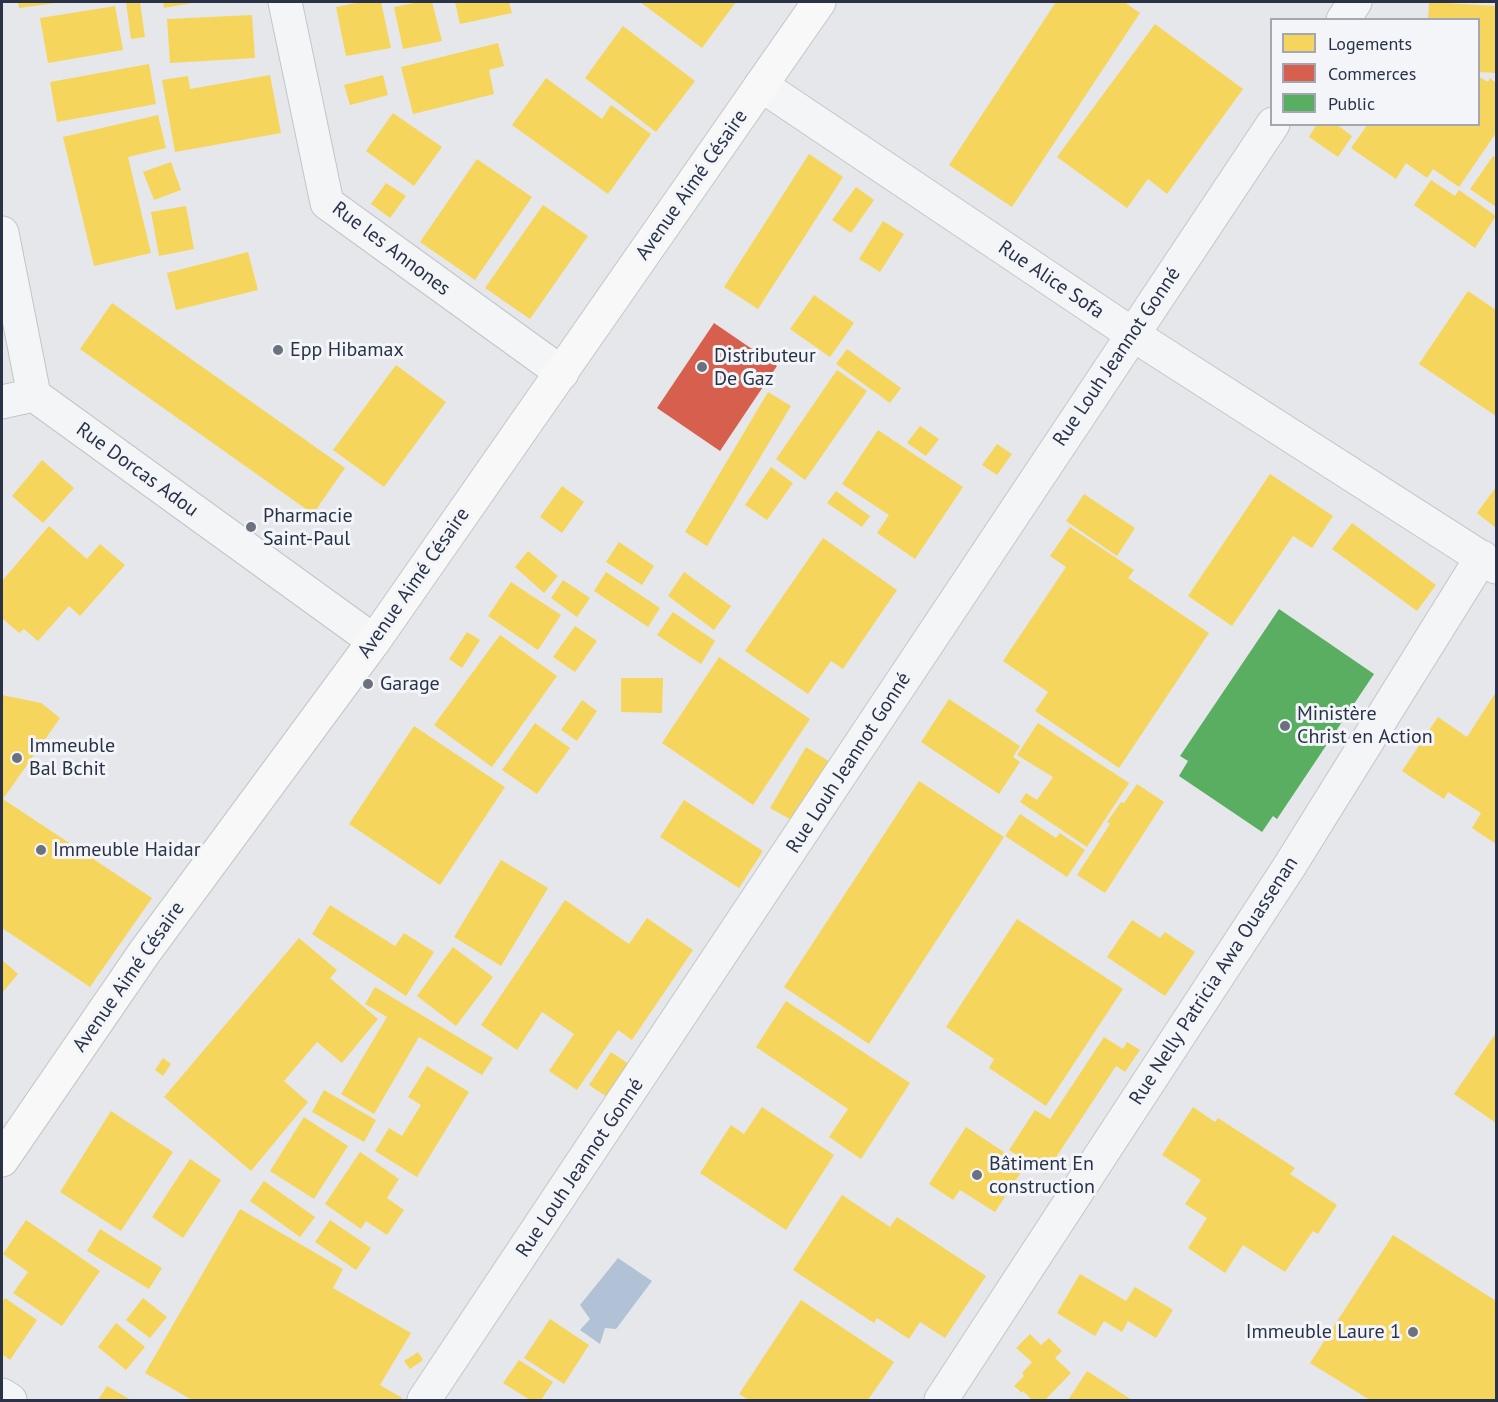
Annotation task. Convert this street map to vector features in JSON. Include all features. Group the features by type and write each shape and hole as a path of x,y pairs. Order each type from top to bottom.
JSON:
{"street":[{"name":"Rue les Annones","path":"285,2 327,203 562,373"},
{"name":"Avenue Aimé Césaire","path":"2,1160 144,953 374,641 819,2"},
{"path":"1344,18 1355,2"},
{"name":"Rue Alice Sofa","path":"761,84 1132,334 1489,562"},
{"name":"Rue Louh Jeannot Gonné","path":"424,1401 1272,126"},
{"path":"2,232 33,395 2,402"},
{"name":"Rue Dorcas Adou","path":"33,395 374,641"},
{"name":"Rue Nelly Patricia Awa Ouassenan","path":"941,1401 1489,562"},
{"path":"2,1395 10,1401"}],"water":[{"path":"618,1258 652,1281 616,1329 605,1328 600,1344 580,1330 590,1319 580,1305"}],"building: Logements":[{"path":"18,2 56,2 56,3 19,8"},
{"path":"126,2 140,2 145,37 131,39"},
{"path":"163,2 192,2 192,3 164,8"},
{"path":"362,2 381,2 391,48 346,56 336,7"},
{"path":"432,2 442,41 403,49 394,7"},
{"path":"455,2 509,2 512,13 460,24"},
{"path":"640,2 736,2 702,48"},
{"path":"1056,2 1124,2 1140,13 1012,207 949,165"},
{"path":"1429,2 1496,6 1496,73 1480,72 1480,18 1428,18"},
{"path":"115,6 123,50 48,63 40,18"},
{"path":"252,15 255,58 170,63 167,19"},
{"path":"1155,24 1243,89 1167,194 1148,179 1127,208 1057,157"},
{"path":"623,26 695,81 656,132 585,78"},
{"path":"498,43 504,66 489,70 494,94 413,114 401,67"},
{"path":"149,64 156,104 57,122 50,82"},
{"path":"270,75 281,133 175,152 162,80 188,76 190,89"},
{"path":"383,75 388,95 350,105 344,85"},
{"path":"1480,77 1488,82 1490,78 1496,83 1496,133 1459,187 1433,169 1427,178 1406,163 1396,179 1351,148 1367,126 1480,126"},
{"path":"546,78 602,119 611,105 651,134 608,194 512,125"},
{"path":"393,113 442,147 414,186 366,151"},
{"path":"158,115 166,148 128,157 151,253 94,266 63,137"},
{"path":"1316,126 1339,126 1352,136 1338,157 1309,137"},
{"path":"809,154 843,177 758,309 724,287"},
{"path":"1493,156 1496,158 1496,207 1470,189"},
{"path":"477,159 532,197 475,280 420,242"},
{"path":"171,162 181,190 154,200 143,172"},
{"path":"1431,180 1455,196 1459,190 1496,216 1475,248 1414,205"},
{"path":"386,183 406,196 390,218 371,204"},
{"path":"856,187 874,200 851,233 832,220"},
{"path":"543,205 588,236 530,319 485,288"},
{"path":"186,206 194,249 159,256 151,212"},
{"path":"883,221 904,234 880,272 859,259"},
{"path":"248,252 258,290 176,310 167,273"},
{"path":"1468,291 1496,310 1496,416 1419,364"},
{"path":"814,295 854,323 830,357 790,329"},
{"path":"112,303 345,468 313,514 80,349"},
{"path":"847,349 901,388 890,403 836,364"},
{"path":"396,365 446,402 384,487 333,450"},
{"path":"837,370 867,391 805,480 776,459"},
{"path":"768,392 791,406 707,546 685,532"},
{"path":"920,426 939,439 926,456 907,443"},
{"path":"878,430 963,487 915,559 877,533 889,515 842,484"},
{"path":"997,444 1012,454 997,475 982,465"},
{"path":"42,460 74,488 43,523 12,496"},
{"path":"771,467 793,483 767,520 745,505"},
{"path":"1270,474 1333,516 1312,548 1293,536 1232,626 1188,596"},
{"path":"562,486 584,502 562,533 540,517"},
{"path":"1496,487 1496,528 1477,513"},
{"path":"836,491 870,516 862,527 827,503"},
{"path":"1084,494 1135,528 1117,556 1066,521"},
{"path":"1352,523 1436,585 1417,611 1332,549"},
{"path":"49,526 87,559 100,544 125,565 80,616 69,606 38,641 24,629 19,633 2,618 2,581"},
{"path":"1070,527 1134,570 1128,578 1209,633 1119,768 1035,711 1048,692 1003,661 1066,567 1050,556"},
{"path":"823,538 897,590 843,669 831,661 808,694 745,651"},
{"path":"619,542 654,566 642,585 606,562"},
{"path":"528,551 558,576 544,593 515,567"},
{"path":"606,572 660,608 648,627 594,591"},
{"path":"684,572 731,606 714,630 668,596"},
{"path":"563,580 590,598 577,617 551,598"},
{"path":"511,582 561,615 538,650 488,616"},
{"path":"673,612 715,641 701,664 657,635"},
{"path":"575,626 597,641 575,672 553,657"},
{"path":"467,632 480,640 462,668 449,659"},
{"path":"500,635 557,676 492,767 434,725"},
{"path":"719,657 810,719 753,805 662,743"},
{"path":"621,678 663,678 662,713 621,712"},
{"path":"1496,692 1496,844 1472,828 1481,813 1448,792 1444,799 1402,771 1438,717 1467,737"},
{"name":"Immeuble Haidar","path":"2,695 41,703 60,718 3,799 152,898 90,987 2,928"},
{"path":"949,699 1020,746 1013,757 1020,762 999,794 921,742"},
{"path":"582,700 597,711 577,741 561,730"},
{"path":"535,723 570,748 537,794 502,770"},
{"path":"1038,723 1129,783 1087,847 1020,802 1026,793 1037,800 1053,777 1017,755"},
{"path":"414,726 505,787 440,885 349,824"},
{"path":"806,747 830,762 795,822 770,808"},
{"path":"919,781 1004,837 869,1044 784,987"},
{"path":"1137,784 1164,802 1105,893 1077,875 1110,824 1107,822"},
{"path":"684,800 763,851 739,888 660,837"},
{"path":"1020,814 1056,838 1060,833 1085,850 1067,877 1005,836"},
{"path":"501,860 548,888 501,966 454,937"},
{"path":"565,900 629,944 647,918 693,950 632,1040 618,1030 577,1090 549,1071 574,1034 542,1012 517,1050 481,1025"},
{"path":"330,905 395,946 404,933 434,952 406,996 312,934"},
{"path":"1017,919 1123,989 1046,1106 989,1068 994,1059 946,1027"},
{"path":"1132,920 1160,938 1165,932 1195,952 1165,996 1107,957"},
{"path":"299,938 337,970 330,978 378,1019 342,1063 317,1042 284,1081 308,1102 251,1171 164,1097"},
{"path":"453,947 493,977 456,1026 417,996"},
{"path":"2,960 18,974 2,993"},
{"path":"375,987 493,1058 482,1075 419,1037 374,1114 341,1094 387,1017 365,1004"},
{"path":"786,1001 910,1083 861,1159 829,1137 848,1109 756,1047"},
{"path":"1496,1033 1496,1123 1454,1094"},
{"path":"1104,1037 1123,1049 1127,1042 1140,1050 1125,1072 1116,1066 1045,1174 1009,1150 1035,1110 1050,1119"},
{"path":"611,1052 629,1064 607,1097 589,1085"},
{"path":"163,1058 171,1064 163,1076 155,1070"},
{"path":"427,1066 469,1092 417,1177 375,1151 389,1128 402,1136 421,1105 408,1097"},
{"path":"324,1090 376,1120 364,1142 312,1112"},
{"path":"762,1107 834,1155 786,1230 700,1173 731,1125 744,1134"},
{"path":"1193,1107 1215,1122 1218,1118 1295,1168 1290,1174 1337,1205 1318,1234 1313,1231 1285,1272 1243,1245 1225,1273 1188,1248 1207,1218 1185,1204 1201,1180 1162,1155"},
{"path":"111,1111 173,1152 121,1231 60,1192"},
{"path":"304,1117 348,1146 314,1199 270,1171"},
{"name":"Bâtiment En construction","path":"966,1127 1025,1166 995,1212 960,1190 953,1200 929,1184"},
{"path":"360,1152 399,1179 387,1198 404,1210 387,1235 366,1221 361,1229 325,1204"},
{"path":"190,1159 221,1180 183,1238 152,1217"},
{"path":"264,1181 315,1217 300,1237 250,1201"},
{"path":"842,1195 890,1227 897,1217 986,1276 945,1338 920,1322 909,1339 877,1318 874,1323 793,1270"},
{"path":"240,1209 343,1269 333,1288 411,1333 380,1385 402,1398 401,1400 192,1400 145,1373"},
{"path":"26,1220 100,1271 62,1326 13,1293 28,1272 3,1254"},
{"path":"330,1220 371,1248 356,1270 315,1242"},
{"path":"100,1229 162,1268 149,1289 87,1251"},
{"name":"Immeuble Laure 1","path":"1393,1235 1496,1301 1496,1400 1370,1400 1310,1363"},
{"path":"1080,1274 1126,1301 1135,1287 1173,1310 1156,1338 1128,1321 1122,1332 1104,1321 1095,1336 1057,1313"},
{"path":"5,1298 37,1320 10,1360 2,1354 2,1303"},
{"path":"143,1298 167,1317 150,1338 126,1320"},
{"path":"801,1300 894,1362 868,1400 749,1400 739,1394"},
{"path":"550,1319 589,1345 564,1384 524,1358"},
{"path":"116,1323 145,1347 126,1370 98,1347"},
{"path":"1030,1334 1041,1345 1049,1338 1062,1351 1055,1358 1071,1373 1045,1400 1032,1400 1014,1386 1024,1376 1022,1373 1032,1362 1016,1348"},
{"path":"418,1352 423,1360 410,1369 404,1361"},
{"path":"519,1360 553,1382 541,1400 530,1400 503,1383"},
{"path":"1087,1371 1132,1400 1068,1400"},
{"path":"107,1386 131,1400 98,1400"}],"building: Commerces":[{"path":"714,323 777,366 720,451 657,408"}],"building: Public":[{"path":"1279,609 1374,674 1277,819 1273,816 1262,832 1179,776 1188,761 1180,756"}],"place":[{"name":"Epp Hibamax","path":"278,350"},
{"name":"Distributeur De Gaz","path":"702,367"},
{"name":"Pharmacie Saint-Paul","path":"251,527"},
{"name":"Garage","path":"368,684"},
{"name":"Ministère Christ en Action","path":"1285,726"},
{"name":"Immeuble Bal Bchit","path":"17,758"},
{"name":"Immeuble Haidar","path":"41,850"},
{"name":"Bâtiment En construction","path":"977,1175"},
{"name":"Immeuble Laure 1","path":"1413,1332"}]}
